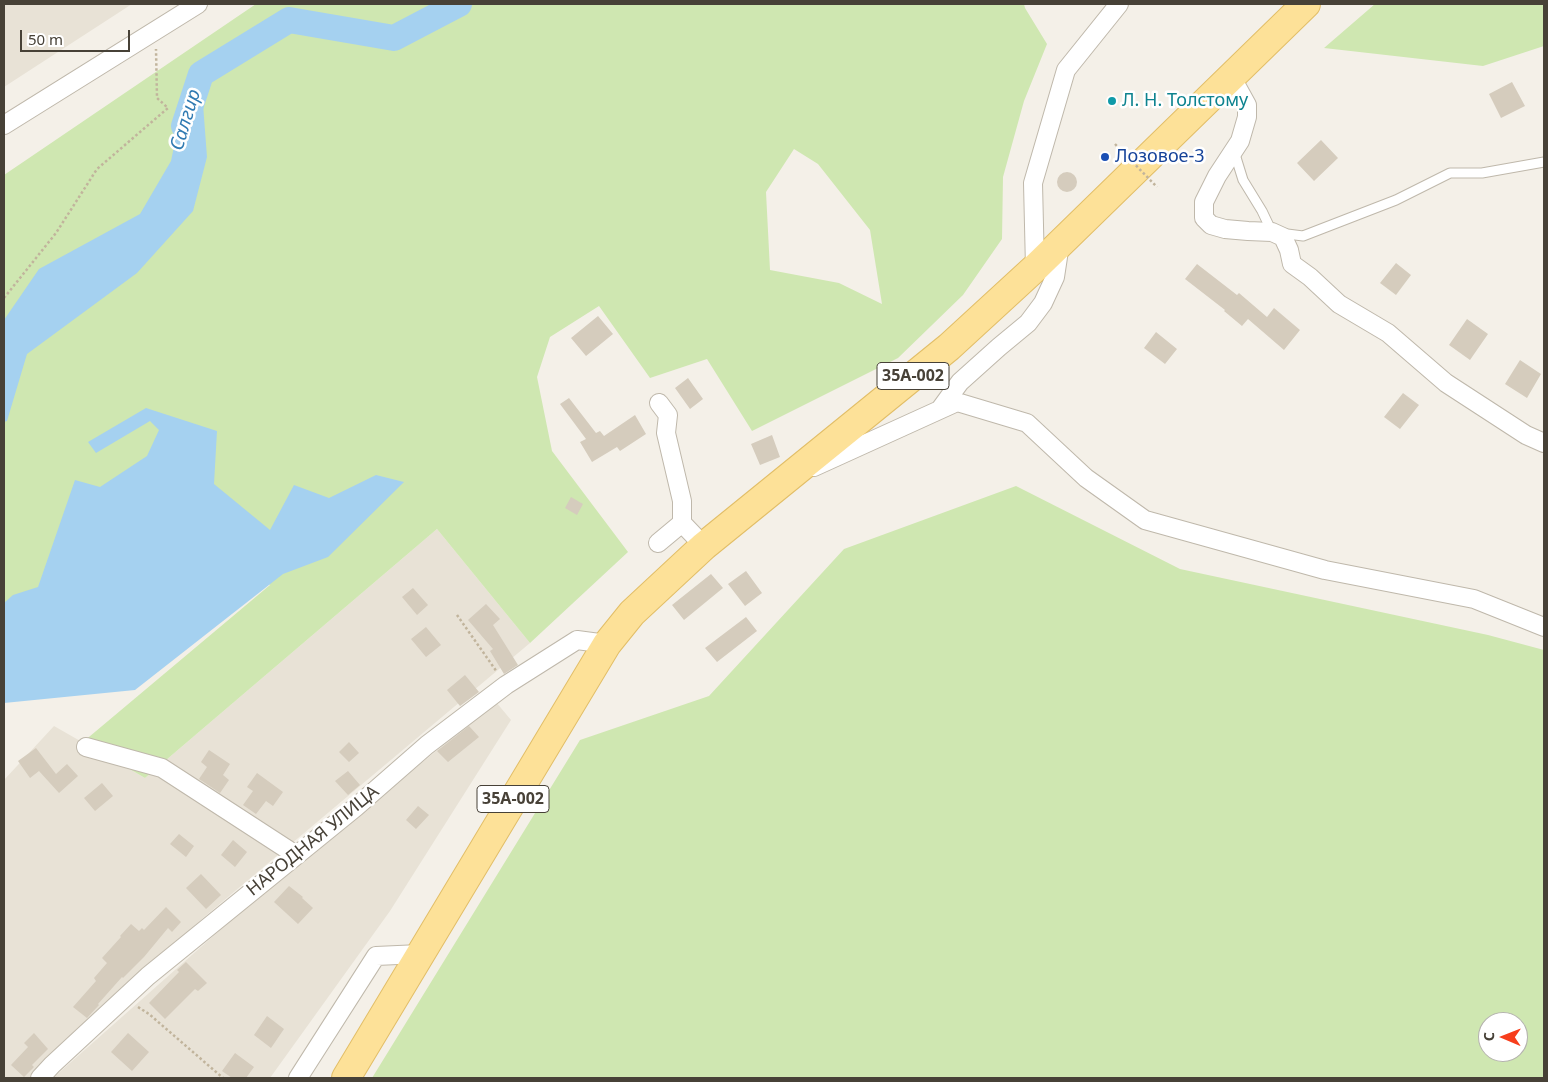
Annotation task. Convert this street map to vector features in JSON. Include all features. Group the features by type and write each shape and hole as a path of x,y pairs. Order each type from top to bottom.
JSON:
{"main road":[{"name":"35А-002","path":"346,1078 607,644 632,613 704,546 949,347 1035,268 1306,4"}],"street":[{"path":"4,125 198,4"},
{"path":"1035,268 1033,182 1066,70 1119,4"},
{"path":"1231,76 1247,105 1246,117 1240,141 1217,176 1204,202 1204,218 1211,225 1225,229 1272,232 1284,237 1292,264 1310,277 1339,304 1388,333 1446,382 1526,436 1544,442"},
{"path":"939,410 960,382 998,347 1028,323 1042,303 1055,277 1060,243"},
{"path":"786,479 957,402 1028,423 1086,478 1145,520 1325,570 1474,599 1544,627"},
{"path":"659,403 668,415 666,433 682,501 682,523 704,546"},
{"path":"658,542 682,523"},
{"name":"НАРОДНАЯ УЛИЦА","path":"40,1078 148,976 356,807 427,745 506,685 577,640 607,644"},
{"path":"86,747 162,768 296,855"},
{"path":"298,1078 376,956 420,954"}],"lane":[{"path":"1234,150 1243,180 1272,232 1303,236 1396,200 1450,173 1482,173 1544,162"}],"path":[{"path":"4,298 56,233 97,169 168,108 157,98 156,30"},
{"path":"1115,144 1157,187"},
{"path":"457,615 506,685"},
{"path":"127,995 138,1007 149,1014 224,1078"}],"shaded area":[{"path":"4,4 132,4 4,87"},
{"path":"437,529 530,643 203,918 47,1060 30,1078 4,1078 4,780 54,726 145,778"},
{"path":"496,702 511,720 390,911 270,1078 53,1078 254,900"}],"green space":[{"path":"256,4 1024,4 1047,44 1024,101 1003,177 1002,239 963,295 898,358 752,431 707,359 650,378 599,306 550,337 537,377 552,451 628,552 530,643 437,529 145,778 83,742 270,585 192,513 4,633 4,175","holes":["794,149 818,164 870,230 882,304 839,283 770,270 766,192"]},
{"path":"1375,4 1544,4 1544,46 1483,66 1324,48"},
{"path":"1016,486 1180,569 1488,635 1544,650 1544,1078 372,1078 580,740 709,696 844,549"}],"water":[{"path":"202,91 207,157 193,211 137,273 27,354 7,421 4,422 4,320 39,269 140,214 171,161 185,93"},
{"path":"146,408 217,431 214,484 270,530 294,485 329,498 376,475 404,482 328,557 283,574 135,690 4,703 4,603 13,595 38,587 75,480 100,487 147,456 159,430 150,421 96,453 88,442"}],"building":[{"path":"1512,82 1525,106 1501,118 1489,94"},
{"path":"1321,140 1338,158 1314,181 1297,163"},
{"path":"1067,172 1074,175 1077,182 1074,189 1067,192 1060,189 1057,182 1060,175"},
{"path":"1396,263 1411,275 1396,295 1380,283"},
{"path":"1197,264 1237,295 1239,293 1267,317 1274,308 1300,330 1284,350 1248,319 1242,326 1225,310 1185,279"},
{"path":"598,316 613,334 586,356 571,338"},
{"path":"1467,319 1488,334 1470,360 1449,345"},
{"path":"1156,332 1177,349 1165,364 1144,348"},
{"path":"1520,360 1541,374 1527,398 1505,384"},
{"path":"688,378 703,399 690,409 675,388"},
{"path":"1403,393 1419,405 1400,429 1384,417"},
{"path":"569,398 596,433 600,431 604,436 635,415 646,434 620,451 617,447 592,462 580,442 586,439 560,404"},
{"path":"772,435 780,457 760,465 751,444"},
{"path":"571,497 583,504 577,515 565,508"},
{"path":"746,571 762,593 745,606 728,584"},
{"path":"711,574 723,588 684,620 672,605"},
{"path":"413,588 428,605 417,615 402,597"},
{"path":"486,604 500,619 493,625 518,665 504,674 490,651 493,649 468,620"},
{"path":"746,617 757,631 717,662 705,648"},
{"path":"426,627 441,645 426,657 411,639"},
{"path":"465,675 479,692 460,706 447,690"},
{"path":"469,726 479,737 448,762 437,751"},
{"path":"349,742 359,753 349,762 339,752"},
{"path":"36,748 56,774 67,764 78,776 59,793 39,771 30,778 18,761"},
{"path":"209,750 230,764 223,775 229,780 220,793 199,779 207,767 201,762"},
{"path":"348,771 360,785 348,795 335,781"},
{"path":"257,773 283,792 273,806 266,801 256,814 243,805 253,791 247,787"},
{"path":"102,783 113,796 95,811 84,798"},
{"path":"418,806 429,815 416,829 406,820"},
{"path":"179,834 194,846 186,857 170,844"},
{"path":"233,840 247,852 235,867 221,855"},
{"path":"201,874 221,895 206,909 186,888"},
{"path":"289,886 313,908 298,924 274,902"},
{"path":"166,907 181,922 172,932 168,928 144,957 122,977 87,1018 73,1007 96,981 94,978 107,963 102,958 131,924 139,931 142,928 144,930"},
{"path":"186,962 207,983 198,991 195,989 165,1019 149,1003 179,972 177,970"},
{"path":"267,1016 284,1029 271,1048 254,1035"},
{"path":"34,1033 48,1049 32,1065 34,1067 24,1077 11,1065 28,1047 24,1043"},
{"path":"128,1033 149,1052 132,1071 111,1052"},
{"path":"235,1053 254,1067 246,1078 232,1078 222,1071"}],"waterway":[{"name":"Салгир","path":"184,126 201,74 289,20 394,38 459,4"}],"place":[{"name":"Л. Н. Толстому","path":"1112,101"},
{"name":"Лозовое-3","path":"1105,157"}]}
